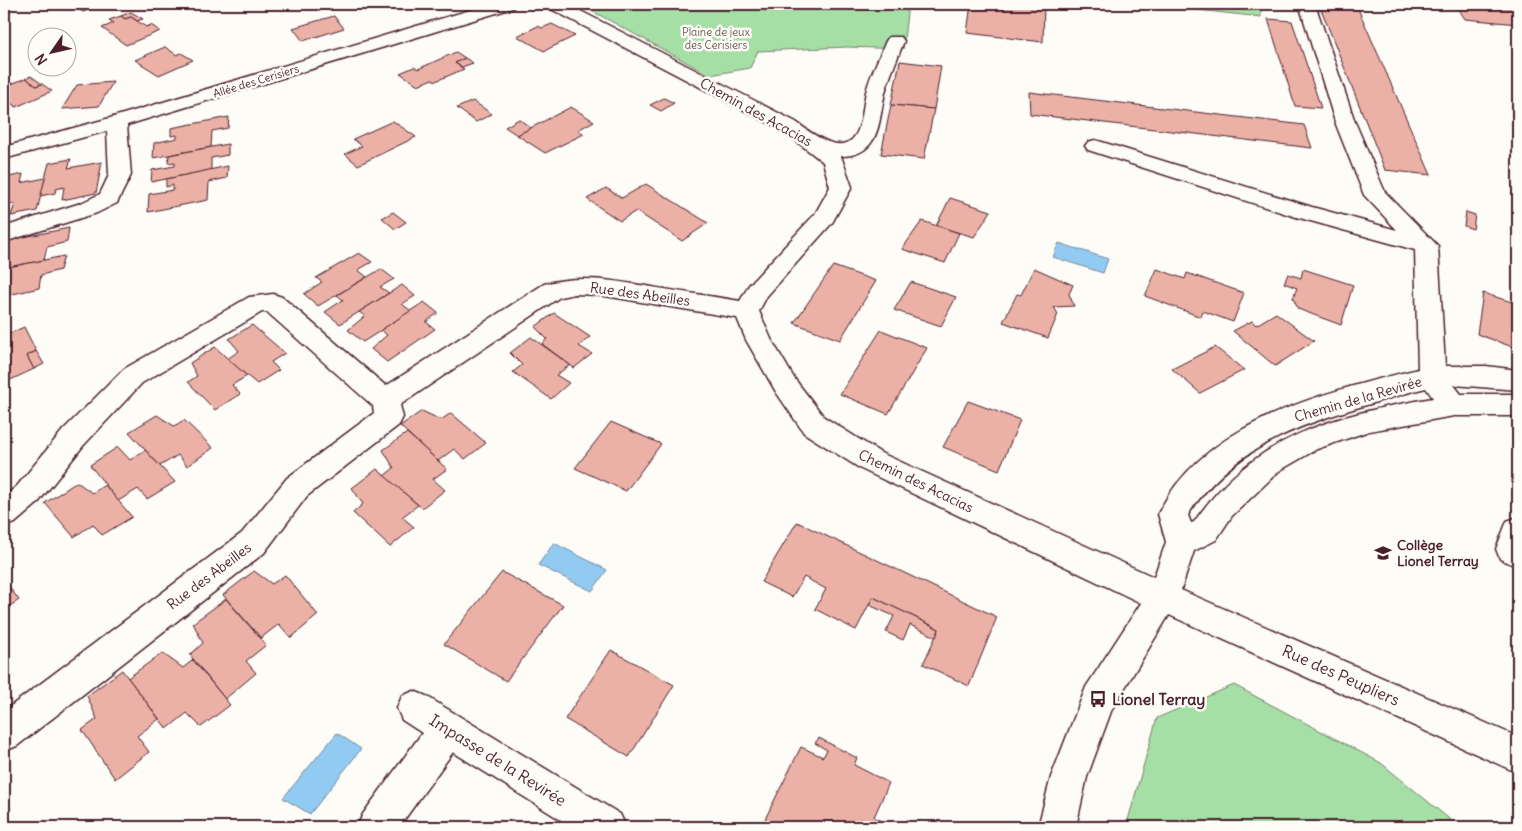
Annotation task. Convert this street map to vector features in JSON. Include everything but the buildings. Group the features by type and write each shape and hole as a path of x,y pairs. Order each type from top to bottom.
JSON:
{"street":[{"name":"Allée des Cerisiers","path":"4,153 117,122 507,4"},
{"name":"Chemin des Acacias","path":"555,4 789,126 833,159 841,187 824,218 758,291 747,311 759,340 781,378 814,425 871,461 1163,598"},
{"path":"1307,4 1345,122 1375,195 1426,246 1432,377 1454,405"},
{"path":"819,147 844,150 858,145 868,132 876,90 895,41"},
{"path":"4,235 89,208 109,198 120,175 117,122"},
{"path":"1095,146 1304,212 1426,246"},
{"name":"Rue des Abeilles","path":"4,733 253,543 297,487 389,417 386,401 553,290 575,286 599,287 747,311"},
{"path":"4,514 27,495 73,438 133,376 258,304 273,304 386,401"},
{"name":"Chemin de la Revirée","path":"1518,380 1502,377 1432,377 1344,400 1283,421 1239,444 1184,493 1172,514 1180,542 1205,531 1221,507 1237,491 1269,463 1307,441 1368,420 1454,405 1518,405"},
{"path":"1518,530 1511,549 1518,553"},
{"path":"1057,827 1069,777 1098,699 1163,598 1180,542"},
{"name":"Rue des Peupliers","path":"1163,598 1226,624 1518,755"},
{"name":"Impasse de la Revirée","path":"414,708 607,827"},
{"path":"376,827 447,730"}],"green space":[{"name":"Plaine de jeux des Cerisiers","path":"579,4 908,4 903,49 847,47 758,51 750,68 710,75"},
{"path":"1142,4 1260,4 1261,17"},
{"path":"1234,685 1381,763 1459,827 1303,827 1296,825 1294,827 1126,827 1157,718"}],"water":[{"path":"1059,243 1108,259 1103,273 1053,257"},
{"path":"554,543 607,570 592,591 538,565"},
{"path":"337,733 361,749 310,814 283,798"}],"place":[{"name":"Collège Lionel Terray","path":"1383,553"},
{"name":"Lionel Terray","path":"1098,699"}]}
